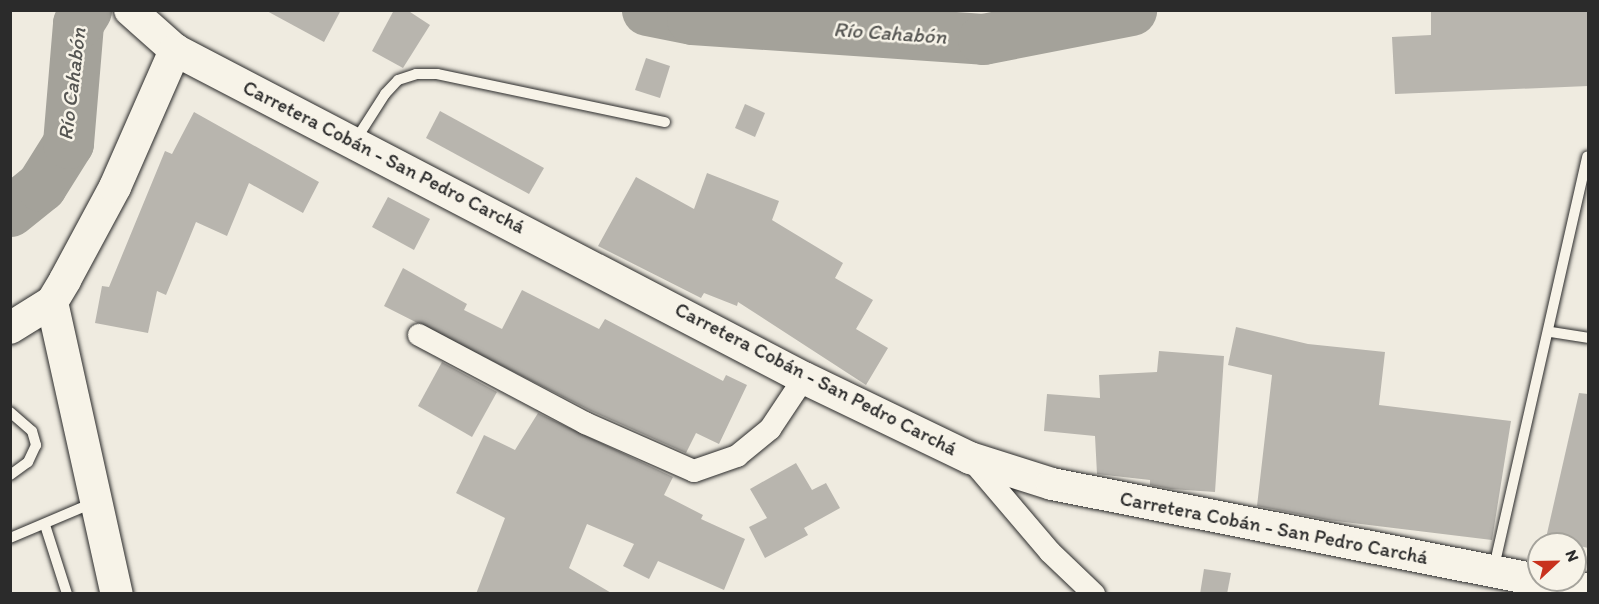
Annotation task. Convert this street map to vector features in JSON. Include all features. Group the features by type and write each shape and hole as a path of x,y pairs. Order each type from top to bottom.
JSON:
{"main road":[{"name":"Carretera Cobán - San Pedro Carchá","path":"139,19 175,50 804,378 970,458 1052,484 1588,590"},
{"path":"10,328 52,302 115,187 175,50"},
{"path":"52,302 117,594"}],"street":[{"path":"419,335 585,423 694,471 737,456 770,429 804,378"},
{"path":"970,458 1050,552 1094,594"}],"lane":[{"path":"355,142 384,94 398,80 416,74 437,74 665,122"},
{"path":"1493,570 1551,332 1587,156"},
{"path":"1551,332 1588,338"},
{"path":"10,412 32,431 36,445 28,462 10,475"},
{"path":"10,538 45,525 96,501"},
{"path":"45,525 67,594"}],"building":[{"path":"265,10 341,10 324,42"},
{"path":"394,10 407,10 430,25 403,68 372,51"},
{"path":"1431,10 1588,10 1588,86 1395,94 1392,37 1431,35"},
{"path":"646,58 670,66 660,98 635,90"},
{"path":"745,104 765,113 755,137 735,128"},
{"path":"440,111 544,168 529,194 426,138"},
{"path":"194,112 319,182 303,213 249,183 227,236 196,222 166,295 157,291 148,333 95,323 102,286 109,287 165,151 172,154"},
{"path":"707,173 779,201 772,220 843,263 835,278 873,300 856,329 888,348 866,385 738,302 737,306 704,293 701,298 598,246 636,177 694,209"},
{"path":"388,197 430,219 414,250 372,227"},
{"path":"403,268 467,304 464,310 502,329 522,290 599,329 605,319 723,381 726,375 747,385 719,444 696,433 686,453 591,411 384,306"},
{"path":"1236,327 1308,344 1385,352 1379,405 1511,421 1492,540 1328,520 1257,506 1272,375 1228,365"},
{"path":"1159,351 1224,356 1215,492 1171,489 1150,485 1150,480 1097,474 1095,436 1044,431 1047,394 1100,398 1099,375 1157,372"},
{"path":"442,362 497,392 472,437 418,406"},
{"path":"1579,393 1588,394 1588,548 1587,532 1547,532"},
{"path":"538,413 673,477 664,495 703,515 701,519 745,539 724,590 658,561 649,579 623,566 634,544 587,524 569,568 613,594 476,594 505,518 456,493 484,435 515,450"},
{"path":"796,463 812,490 826,483 840,508 804,528 808,535 765,558 749,527 767,518 750,489"},
{"path":"1204,569 1231,573 1227,594 1200,594"}],"waterway":[{"name":"Río Cahabón","path":"10,211 41,186 68,143 78,23 86,10"},
{"name":"Río Cahabón","path":"647,10 692,19 983,39 1131,10"}]}
